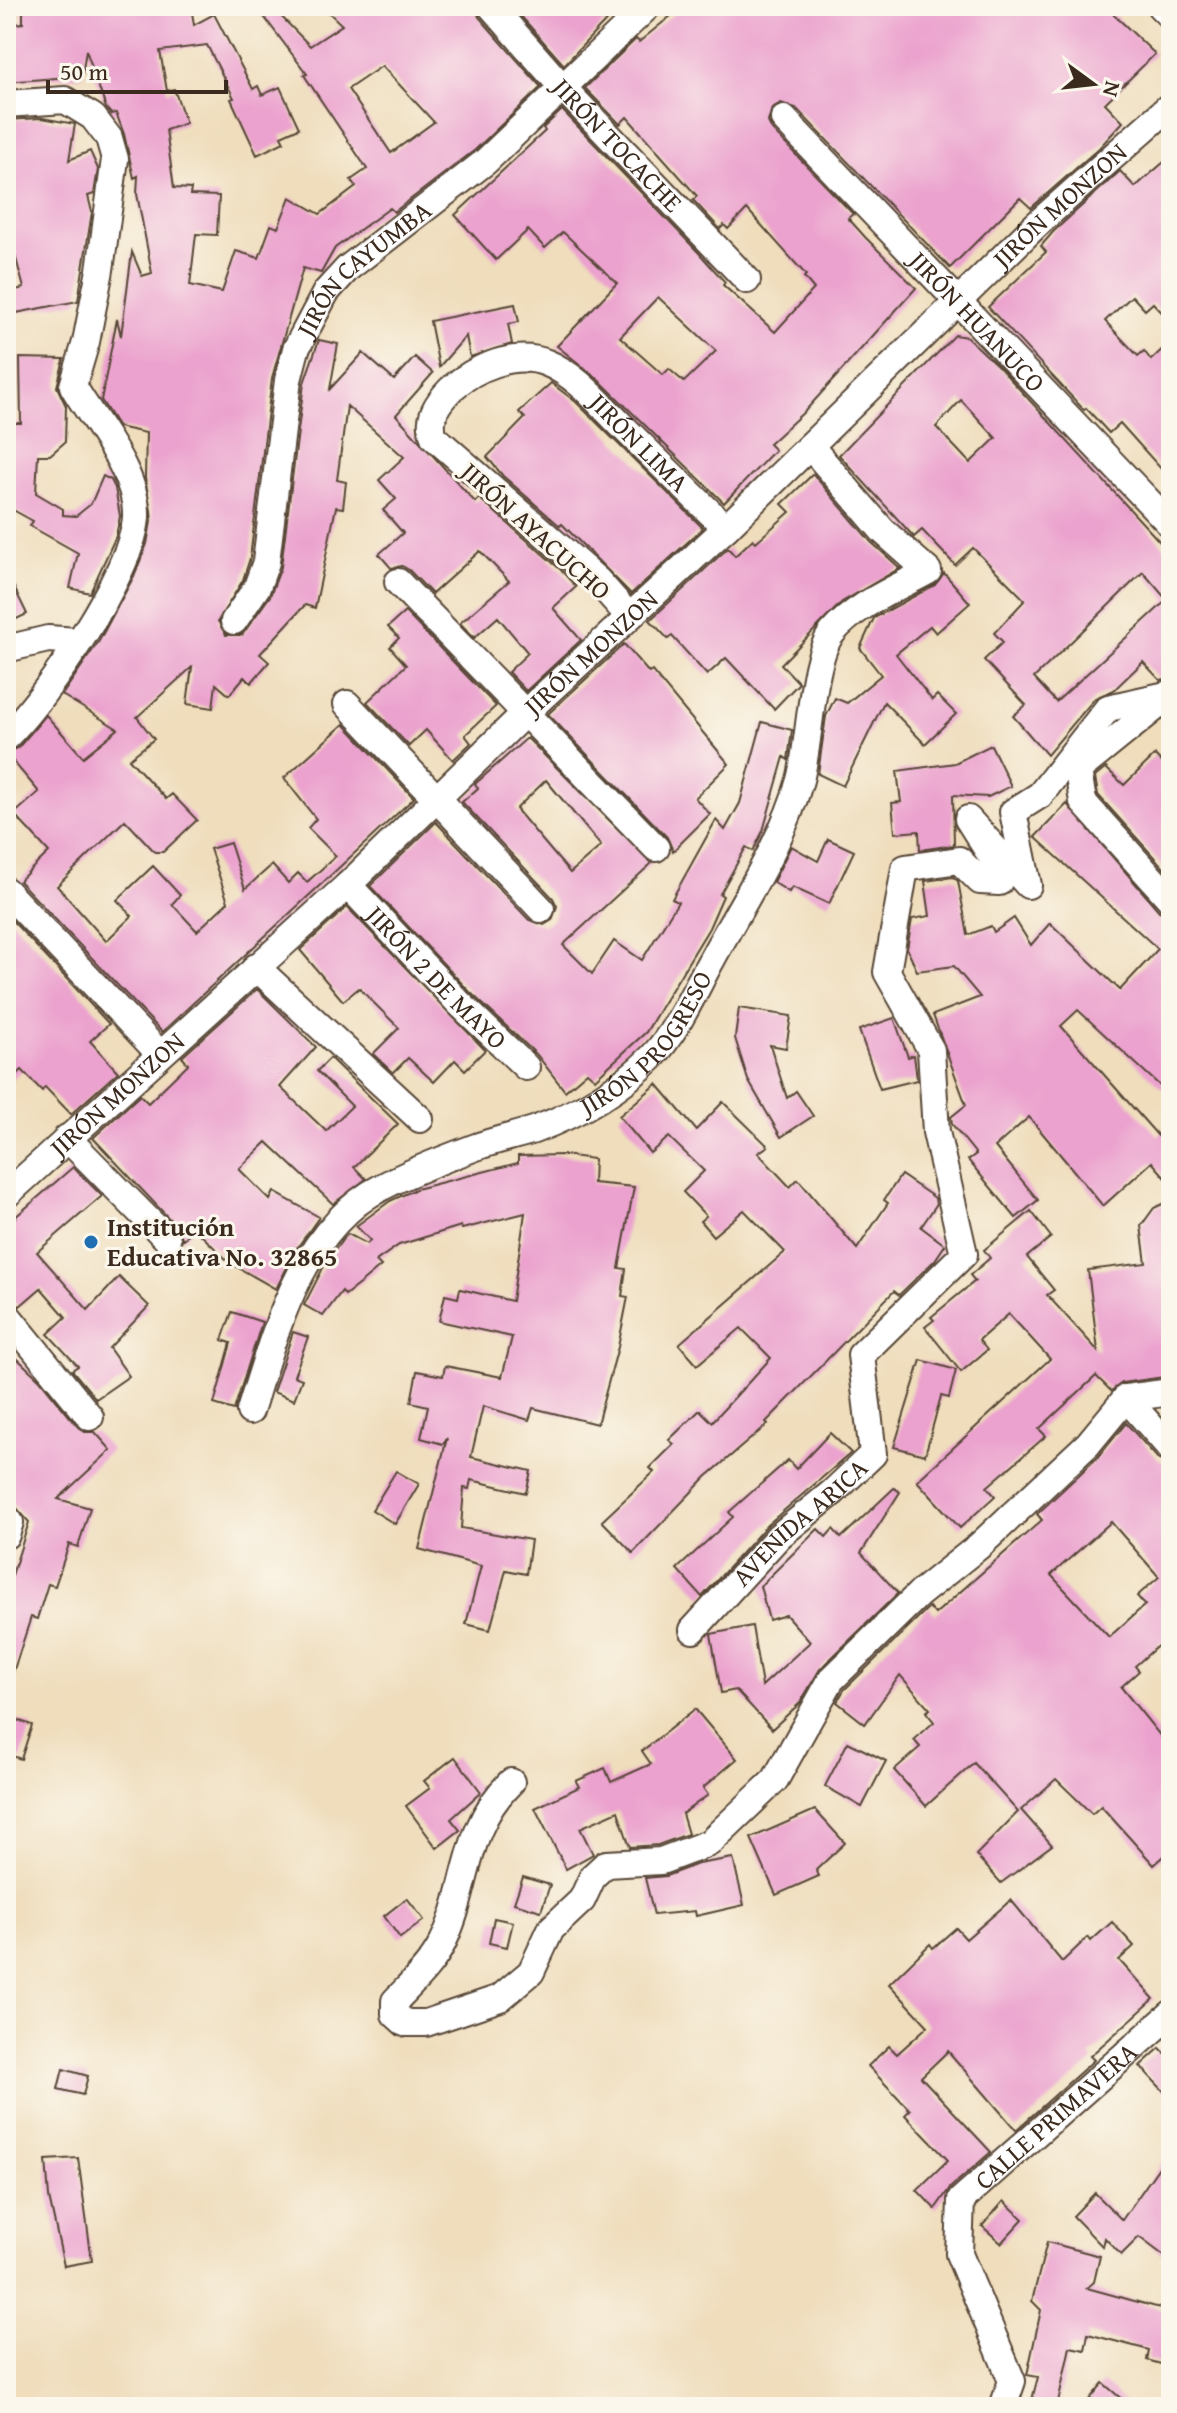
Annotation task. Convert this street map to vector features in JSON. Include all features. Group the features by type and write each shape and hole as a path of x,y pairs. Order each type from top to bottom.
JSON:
{"street":[{"name":"JIRÓN TOCACHE","path":"491,6 563,88 747,280"},
{"name":"JIRÓN CAYUMBA","path":"234,621 257,587 266,562 288,380 296,349 326,292 348,268 485,162 648,6"},
{"path":"1160,6 1171,17"},
{"path":"6,104 65,100 93,117 109,138 115,159 100,270 86,342 73,386 120,464 130,487 136,517 109,589 45,691 6,737"},
{"name":"JIRÓN MONZON","path":"6,1195 159,1053 348,885 525,713 726,528 1036,225 1171,105"},
{"name":"JIRÓN HUANUCO","path":"784,119 1171,525"},
{"name":"JIRÓN AYACUCHO","path":"549,363 535,359 504,361 460,381 435,408 430,427 442,447 597,580 629,616"},
{"name":"JIRÓN LIMA","path":"549,363 586,391 726,528"},
{"name":"JIRÓN PROGRESO","path":"250,1411 273,1337 296,1283 318,1246 347,1213 380,1187 476,1147 535,1130 579,1110 606,1094 653,1056 682,1015 780,835 800,779 820,666 830,635 849,617 928,571 883,531 810,446"},
{"path":"398,582 656,848"},
{"path":"6,649 48,639 78,641"},
{"path":"1171,694 1078,770 1083,802 1171,900"},
{"name":"AVENIDA ARICA","path":"693,1630 779,1536 873,1454 861,1355 964,1254 936,1132 931,1050 887,972 905,868 959,860 980,881 999,882 1002,873 968,819 1028,885 1013,812 1040,795 1108,708 1171,694"},
{"path":"347,704 541,909"},
{"name":"JIRÓN 2 DE MAYO","path":"348,885 459,1003 526,1067"},
{"path":"6,891 159,1053"},
{"path":"256,967 420,1119"},
{"path":"67,1138 167,1239"},
{"path":"6,1314 90,1417"},
{"path":"511,1782 481,1818 443,1942 428,1965 395,2001 395,2014 405,2023 426,2023 486,2004 512,1991 531,1972 551,1929 582,1900 593,1876 606,1864 661,1861 709,1843 775,1780 831,1680 919,1594 979,1546 1088,1444 1126,1398 1171,1392"},
{"path":"1126,1398 1171,1449"},
{"name":"CALLE PRIMAVERA","path":"1024,2407 959,2254 961,2200 1171,2014"},
{"path":"1003,2407 1012,2381"}],"building":[{"path":"23,6 191,6 194,25 214,14 253,89 258,86 262,95 280,87 299,128 281,136 284,142 257,155 231,99 234,98 207,45 160,51 167,91 174,89 186,123 166,130 174,188 191,189 190,195 219,196 217,235 196,234 190,285 222,292 236,251 259,258 271,225 278,228 290,197 320,214 356,187 351,180 367,169 304,75 307,74 256,6 271,6 310,46 342,25 322,6 475,6 479,17 541,87 475,150 394,212 390,208 335,248 321,273 303,268 272,378 250,558 243,580 218,621 226,635 242,635 270,596 281,567 304,383 319,340 338,344 330,389 363,353 394,380 415,357 433,373 396,415 475,502 479,498 576,587 553,608 581,640 526,691 508,672 528,653 498,617 474,638 460,623 509,581 480,551 432,594 409,570 402,566 391,568 379,554 403,533 383,510 396,499 379,480 404,457 347,406 337,480 346,482 343,508 336,507 315,608 305,605 260,654 269,662 251,683 244,677 229,695 216,684 213,708 187,704 192,667 137,717 154,739 129,759 166,799 172,794 197,820 163,852 155,852 125,820 57,886 106,941 132,916 117,900 153,866 180,895 172,904 197,931 228,902 210,849 230,843 245,889 272,865 288,883 298,873 307,882 336,856 308,828 316,819 284,778 344,724 414,798 162,1032 19,881 49,852 14,814 39,792 6,753 18,748 46,715 83,757 118,729 62,695 99,641 134,576 147,544 152,516 145,478 146,433 118,427 101,400 117,319 121,336 132,252 142,276 152,273 137,194 138,176 134,178 124,134 116,113 111,114 106,108 86,50 82,76 6,82 6,25 23,23","holes":["382,66 434,122 391,153 348,89"]},
{"path":"512,6 620,6 564,65"},
{"path":"683,6 1105,6 1155,54 1105,103 1123,122 1099,148 1031,208 1020,198 950,268 796,108 781,103 772,108 768,122 772,130 853,214 848,218 865,237 916,288 806,410 769,444 775,450 724,503 598,379 557,346 617,283 563,232 545,248 528,230 496,260 455,215 545,131 543,128 562,110 699,253 725,282 723,285 775,332 814,289 804,277 806,275 747,209 728,229 724,225 720,229 693,200 697,196 627,117 620,124 585,88 636,39 639,42","holes":["658,297 716,351 684,382 669,369 663,375 620,337"]},
{"path":"42,118 75,124 69,160 90,151 98,169 94,194 88,196 92,212 78,301 16,313 11,291 24,288 6,222 6,120"},
{"path":"1171,156 1171,322 1153,303 1145,310 1132,296 1105,321 1138,356 1144,351 1151,360 1171,341 1171,480 1120,423 1109,433 1086,408 1084,410 988,307 1046,252 1041,246 1053,232 1120,171 1135,187"},
{"path":"515,304 519,322 508,324 512,344 470,357 466,336 439,367 430,321"},
{"path":"955,335 967,337 999,367 1171,554 1171,678 1160,680 1143,662 1114,690 1095,698 1047,755 1013,716 1026,705 984,660 1003,642 994,633 1025,600 973,548 955,565 922,530 914,537 839,455","holes":["961,400 996,438 970,463 936,427","1143,572 1167,600 1056,702 1034,678"]},
{"path":"20,358 64,359 57,387 66,406 65,442 50,455 38,455 36,493 63,509 63,515 76,516 91,504 103,476 111,480 115,488 120,516 116,536 90,593 70,588 78,553 30,526 33,521 6,506 6,423 21,423"},
{"path":"551,383 576,402 703,528 631,594 562,524 560,526 503,476 487,457 525,418 519,412"},
{"path":"813,474 871,542 900,568 842,602 781,664 799,683 774,709 726,658 707,675 672,636 668,639 650,620 728,548 735,556 790,512 782,504"},
{"path":"6,571 27,614 6,624"},
{"path":"944,573 970,603 936,633 930,626 896,654 932,700 937,695 956,714 925,744 884,702 843,786 818,774 826,716 835,698 847,703 881,675 860,648 874,618 935,585"},
{"path":"405,612 496,706 465,735 471,743 453,760 426,730 409,746 367,702 406,665 390,647 399,638 388,627"},
{"path":"624,644 649,673 652,671 729,764 695,798 710,814 673,851 667,837 548,714"},
{"path":"762,722 792,730 788,760 784,757 763,831 753,851 746,847 720,894 723,896 709,928 646,1032 595,1079 587,1072 565,1091 537,1055 470,992 370,886 436,822 529,920 544,925 552,920 557,906 553,898 462,802 478,788 475,784 527,738 652,863 563,945 592,974 614,941 642,960 678,902 672,899 716,820 725,830 740,803","holes":["546,780 601,846 570,873 516,809"]},
{"path":"991,745 1011,786 988,797 953,795 954,845 920,850 919,831 895,833 892,803 901,802 897,771 955,763"},
{"path":"1155,755 1171,772 1171,876 1098,795 1095,777 1106,768 1124,785"},
{"path":"1067,804 1159,911 1171,916 1171,1096 1078,1010 1061,1026 1158,1136 1171,1124 1171,1184 1152,1162 1103,1206 1029,1117 995,1147 1038,1200 1016,1218 968,1160 976,1154 952,1124 951,1117 966,1105 933,1015 980,997 954,966 917,971 907,949 912,919 930,916 925,881 953,877 958,881 968,935 991,926 994,932 1014,918 1031,945 1050,923 1120,990 1158,949 1035,837"},
{"path":"828,839 854,851 829,904 792,887 789,892 773,882 791,846 818,861"},
{"path":"347,907 485,1050 465,1070 455,1060 434,1082 408,1058 393,1073 373,1054 399,1028 359,988 343,1001 300,950"},
{"path":"6,914 109,1024 90,1041 118,1072 71,1114 45,1087 42,1091 22,1070 6,1085"},
{"path":"257,989 316,1047 280,1087 326,1131 352,1106 317,1071 330,1058 398,1124 354,1167 366,1179 333,1204 267,1142 239,1169 270,1200 274,1192 319,1217 297,1248 276,1289 230,1263 194,1228 183,1240 178,1228 93,1138 140,1095 148,1103 188,1064 182,1057"},
{"path":"739,1008 791,1016 786,1048 770,1045 787,1098 796,1091 813,1116 781,1137 748,1080 735,1038"},
{"path":"894,1018 908,1057 914,1055 917,1080 880,1089 859,1030"},
{"path":"657,1084 696,1130 723,1102 768,1146 758,1153 790,1187 798,1179 857,1249 888,1203 884,1200 901,1175 935,1198 936,1205 921,1227 945,1245 935,1260 899,1295 894,1291 766,1422 768,1424 706,1477 633,1553 602,1521 654,1472 650,1468 674,1444 669,1440 700,1410 712,1422 771,1358 741,1328 697,1365 679,1344 785,1252 744,1210 713,1236 700,1221 706,1216 683,1192 704,1171 669,1137 650,1153 619,1116"},
{"path":"563,1155 594,1159 593,1183 634,1187 619,1268 626,1269 622,1296 628,1297 597,1424 533,1408 529,1420 483,1406 471,1457 531,1471 526,1493 471,1480 469,1489 464,1488 461,1528 531,1540 526,1574 506,1570 490,1630 466,1624 481,1566 419,1549 447,1438 443,1444 421,1438 428,1406 411,1402 417,1371 443,1376 445,1366 502,1377 512,1337 439,1321 445,1295 458,1298 460,1289 512,1301 525,1213 462,1229 461,1226 399,1245 376,1261 381,1266 362,1282 345,1295 342,1291 323,1316 304,1305 325,1264 343,1239 348,1234 367,1244 370,1240 356,1226 390,1201 416,1189 518,1163 518,1156"},
{"path":"73,1167 102,1196 37,1252 88,1310 119,1277 149,1306 109,1348 129,1376 96,1399 72,1370 78,1366 48,1334 66,1317 41,1288 20,1306 6,1298 6,1225"},
{"path":"1171,1200 1171,1376 1122,1383 1111,1391 1096,1376 1039,1429 1046,1436 987,1487 995,1496 960,1528 917,1481 1050,1359 1009,1314 979,1340 987,1350 961,1372 925,1327 934,1320 931,1317 975,1281 970,1275 990,1258 984,1250 1031,1211 1051,1237 1027,1257 1054,1290 1047,1295 1098,1351 1088,1270 1146,1263 1141,1226 1154,1208"},
{"path":"232,1312 262,1322 234,1410 214,1404 231,1343 222,1340"},
{"path":"293,1332 308,1337 294,1376 302,1379 294,1400 273,1392"},
{"path":"6,1348 40,1380 78,1427 85,1432 95,1432 111,1450 58,1499 90,1508 78,1547 69,1544 55,1586 48,1584 37,1619 31,1617 10,1682 6,1681 6,1594 29,1522 6,1496"},
{"path":"921,1360 956,1370 949,1398 941,1396 925,1455 894,1447"},
{"path":"1126,1423 1159,1460 1171,1465 1171,1634 1135,1666 1139,1671 1121,1687 1171,1749 1171,1850 1154,1865 1101,1806 1092,1814 1056,1779 1021,1810 1052,1845 1001,1883 976,1855 1018,1812 974,1763 926,1806 894,1770 920,1747 914,1740 934,1722 926,1712 930,1709 900,1675 865,1724 837,1702 844,1690 929,1607 935,1614 1042,1520 1037,1514 1099,1456","holes":["1111,1522 1159,1577 1137,1596 1145,1605 1109,1637 1051,1575"]},
{"path":"830,1433 851,1453 767,1525 702,1597 677,1569 733,1517 729,1512 788,1460 796,1469"},
{"path":"396,1471 419,1484 395,1524 372,1510"},
{"path":"894,1488 900,1492 861,1553 898,1593 820,1669 800,1703 772,1729 736,1690 721,1693 711,1634 752,1626 762,1686 810,1642 786,1615 769,1620 760,1586 818,1529 826,1537 833,1529 841,1538"},
{"path":"695,1709 737,1759 703,1788 708,1795 682,1814 688,1834 658,1845 630,1847 618,1811 580,1828 593,1854 566,1869 535,1808 579,1787 576,1781 605,1768 611,1782 651,1764 642,1751"},
{"path":"6,1716 32,1725 21,1759 6,1754"},
{"path":"848,1742 886,1761 862,1807 825,1786"},
{"path":"455,1757 481,1792 451,1819 460,1830 437,1848 406,1806 430,1788 424,1781"},
{"path":"815,1810 845,1843 816,1870 819,1876 776,1895 751,1838"},
{"path":"733,1858 744,1905 696,1916 695,1911 654,1915 645,1878 666,1876 698,1864"},
{"path":"523,1877 550,1885 541,1911 514,1903"},
{"path":"407,1898 424,1920 400,1938 384,1916"},
{"path":"1011,1900 1062,1962 1088,1937 1091,1941 1112,1922 1134,1946 1119,1960 1154,1999 1090,2056 1094,2060 1016,2130 948,2051 921,2077 991,2152 950,2188 935,2209 917,2190 948,2160 905,2115 910,2110 868,2066 889,2046 897,2054 928,2026 889,1984 930,1944 933,1948 956,1928 966,1939"},
{"path":"494,1918 513,1922 507,1947 489,1943"},
{"path":"1160,2048 1171,2059 1171,2099 1140,2066"},
{"path":"63,2069 88,2076 83,2095 58,2089"},
{"path":"1171,2150 1171,2261 1139,2237 1121,2255 1105,2238 1103,2247 1073,2216 1095,2193 1122,2220"},
{"path":"78,2158 92,2261 64,2266 49,2197 46,2160"},
{"path":"1004,2201 1023,2219 1001,2243 982,2226"},
{"path":"1047,2242 1100,2256 1094,2282 1087,2288 1171,2311 1171,2367 1147,2360 1149,2350 1088,2334 1085,2350 1070,2347 1057,2407 1030,2407 1038,2377 1027,2375 1041,2310 1032,2301"},
{"path":"1103,2383 1131,2407 1083,2407"}],"place":[{"name":"Institución Educativa No. 32865","path":"91,1242"}]}
